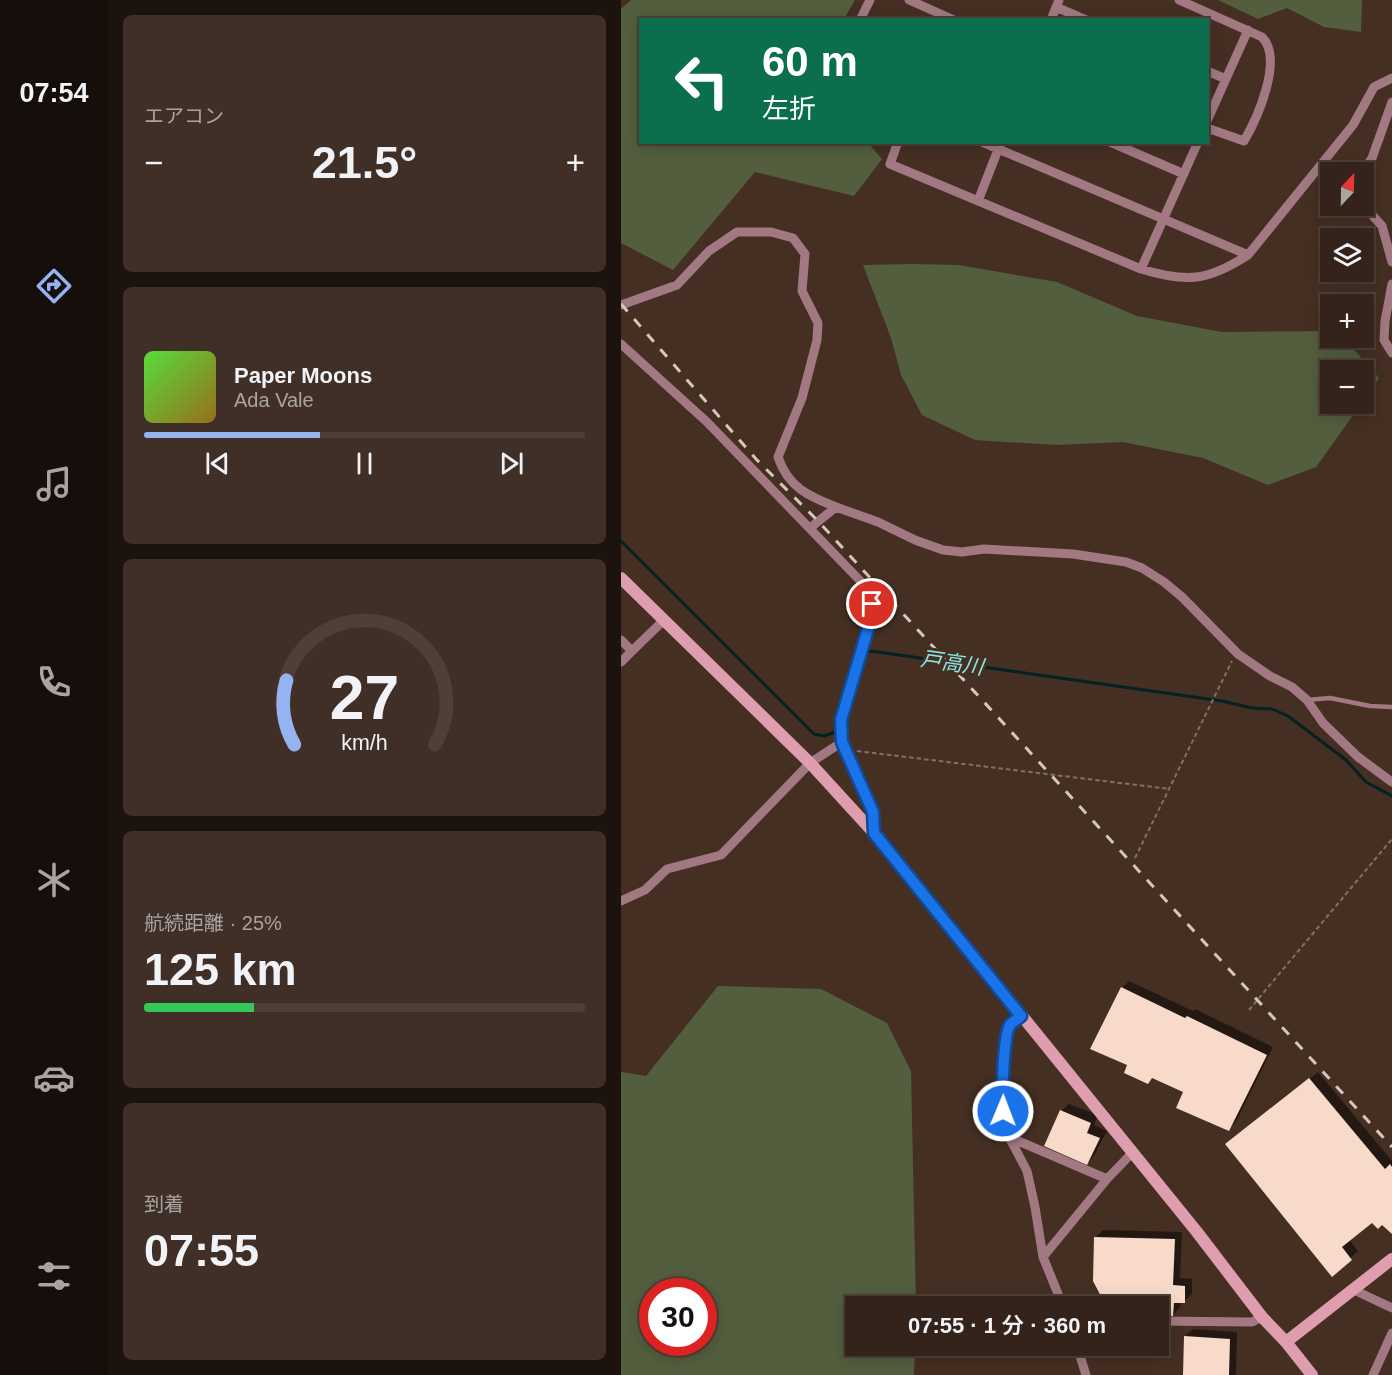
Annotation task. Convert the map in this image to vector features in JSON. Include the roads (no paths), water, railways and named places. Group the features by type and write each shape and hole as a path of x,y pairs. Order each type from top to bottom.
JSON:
{"street":[{"path":"860,18 870,0"},
{"path":"909,0 950,18"},
{"path":"1179,0 1248,30 1266,41 1269,49 1271,70 1251,129 1244,141 1209,129"},
{"path":"1052,18 1058,3 1083,18"},
{"path":"1209,117 1248,30"},
{"path":"1209,72 1226,79"},
{"path":"898,144 890,164 1141,269 1168,277 1186,279 1213,274 1248,255 1353,125 1374,87 1392,78"},
{"path":"1369,162 1392,102"},
{"path":"1115,144 1184,174"},
{"path":"1141,269 1197,144"},
{"path":"978,201 999,146 1248,255"},
{"path":"1373,216 1382,226 1392,262"},
{"path":"621,305 677,285 709,251 737,232 771,232 793,238 805,254 803,291 817,323 817,340 802,398 778,457 783,472 798,488 812,497 943,550 962,552 984,549 1073,554 1126,562 1142,568 1164,582 1238,654 1291,687 1307,700 1323,723 1358,757 1392,782"},
{"path":"1392,284 1384,340 1392,353"},
{"path":"621,344 707,422 870,591 872,615 841,720 843,745 873,812 874,833"},
{"path":"810,528 836,507"},
{"path":"621,578 810,763 874,833 1197,1232 1262,1317 1286,1342 1312,1375"},
{"path":"621,662 664,620"},
{"path":"621,640 632,651"},
{"path":"621,901 645,890 667,869 721,855 810,763 843,745"},
{"path":"1021,1016 1010,1025 1007,1035 1002,1094 1003,1111 1009,1137 1029,1178 1043,1257 1059,1296"},
{"path":"1009,1137 1107,1179"},
{"path":"1043,1257 1107,1179 1132,1153"},
{"path":"1286,1342 1392,1259"},
{"path":"1354,1290 1392,1308"},
{"path":"1169,1321 1252,1322 1262,1317"},
{"path":"1373,1375 1392,1333"},
{"path":"1080,1356 1086,1375"}],"lane":[{"path":"1307,700 1330,698 1392,707"}],"waterway":[{"name":"戸高川","path":"621,541 814,734 824,736 841,730"},
{"name":"戸高川","path":"866,654 866,651 878,652 1222,701 1252,708 1272,709 1288,716 1346,760 1366,782 1392,796"},
{"name":"戸高川","path":"847,720 864,660"}],"railway":[{"path":"621,304 756,459 818,521 1392,1147"}]}
